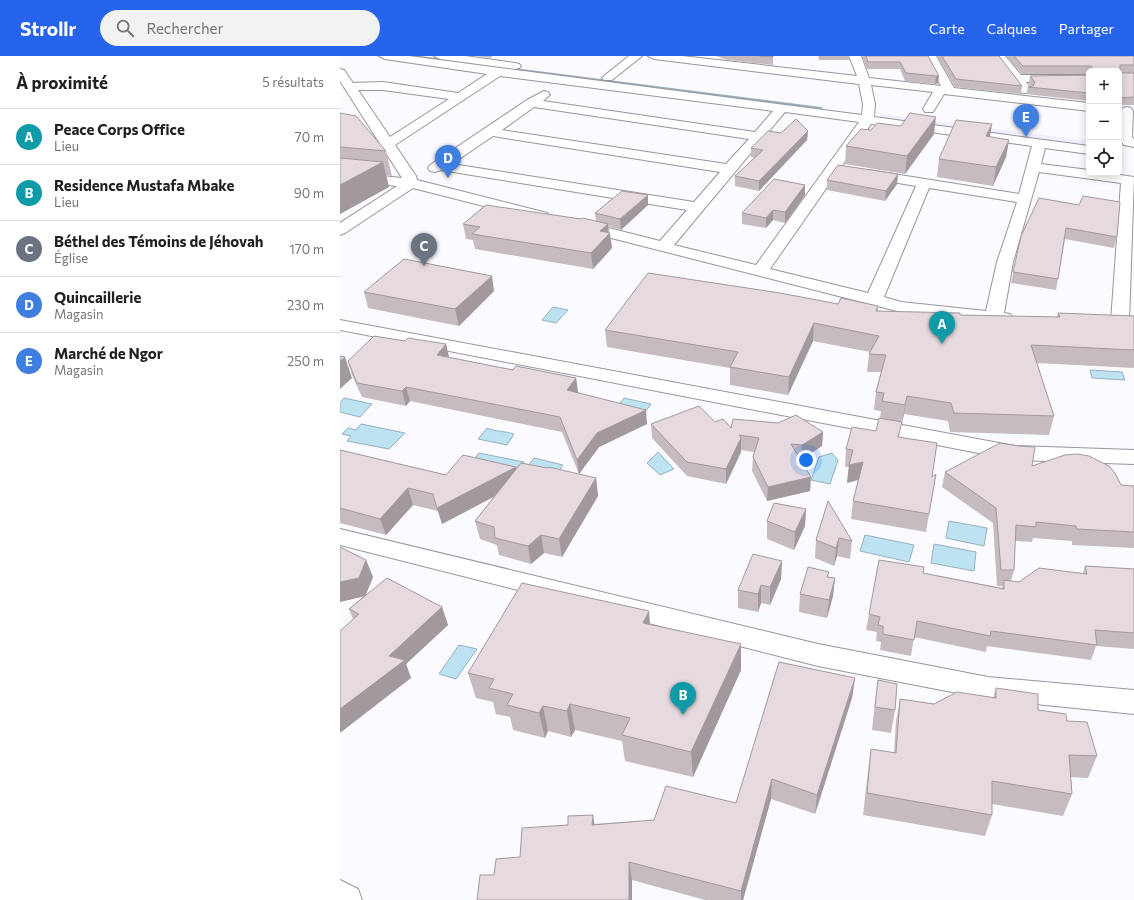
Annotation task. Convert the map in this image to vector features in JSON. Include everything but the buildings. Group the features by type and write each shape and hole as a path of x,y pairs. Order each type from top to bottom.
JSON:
{"street":[{"path":"385,56 608,78 868,116 1039,144 1086,150"},
{"path":"440,56 460,57 499,68 566,80 782,108 868,116"},
{"path":"388,144 461,97 499,68 511,56"},
{"path":"608,78 636,56"},
{"path":"654,56 708,59 782,66 865,81 1086,107"},
{"path":"760,271 868,116 865,81 855,56"},
{"path":"930,56 945,90"},
{"path":"999,56 1034,101"},
{"path":"341,74 388,144 410,180"},
{"path":"1017,79 1086,78"},
{"path":"340,230 410,180 440,166 492,132 566,80"},
{"path":"351,88 383,86 461,97"},
{"path":"929,109 945,90"},
{"path":"531,104 758,136"},
{"path":"663,247 782,108"},
{"path":"1126,111 1125,138 1128,142 1134,143"},
{"path":"492,132 730,169"},
{"path":"994,317 1005,262 1025,199 1039,144"},
{"path":"440,166 698,207"},
{"path":"1034,166 1131,180 1119,321"},
{"path":"832,168 1025,199"},
{"path":"340,176 410,180 560,221 901,307 994,317 1018,318"},
{"path":"874,300 924,183"},
{"path":"340,325 1016,452 1134,457"},
{"path":"340,537 818,656 988,688 1134,702"},
{"path":"340,896 346,900"}],"shaded area":[{"path":"880,114 1086,141 1086,145 880,118"}],"water":[{"path":"553,307 568,310 556,323 542,320"},
{"path":"1090,370 1122,372 1125,380 1092,378"},
{"path":"344,398 372,404 360,417 340,412 340,403"},
{"path":"624,398 651,404 645,412 618,406"},
{"path":"361,424 405,433 389,449 347,441 351,436 342,434 348,428 356,430"},
{"path":"487,428 514,434 507,445 478,439"},
{"path":"658,452 674,469 660,475 647,463"},
{"path":"479,453 524,462 514,475 469,465"},
{"path":"832,453 838,460 830,484 811,480 819,457"},
{"path":"534,458 563,465 555,476 525,470"},
{"path":"949,521 987,528 984,546 946,538"},
{"path":"865,535 914,545 909,562 860,551"},
{"path":"934,544 976,552 974,571 931,563"},
{"path":"459,645 477,649 456,679 439,674"}],"waterway":[{"path":"412,56 821,108"}],"place":[{"name":"Marché de Ngor","path":"1026,137"},
{"name":"Quincaillerie","path":"448,178"},
{"name":"Béthel des Témoins de Jéhovah","path":"424,266"},
{"name":"Peace Corps Office","path":"942,344"},
{"name":"Residence Mustafa Mbake","path":"683,715"}]}
